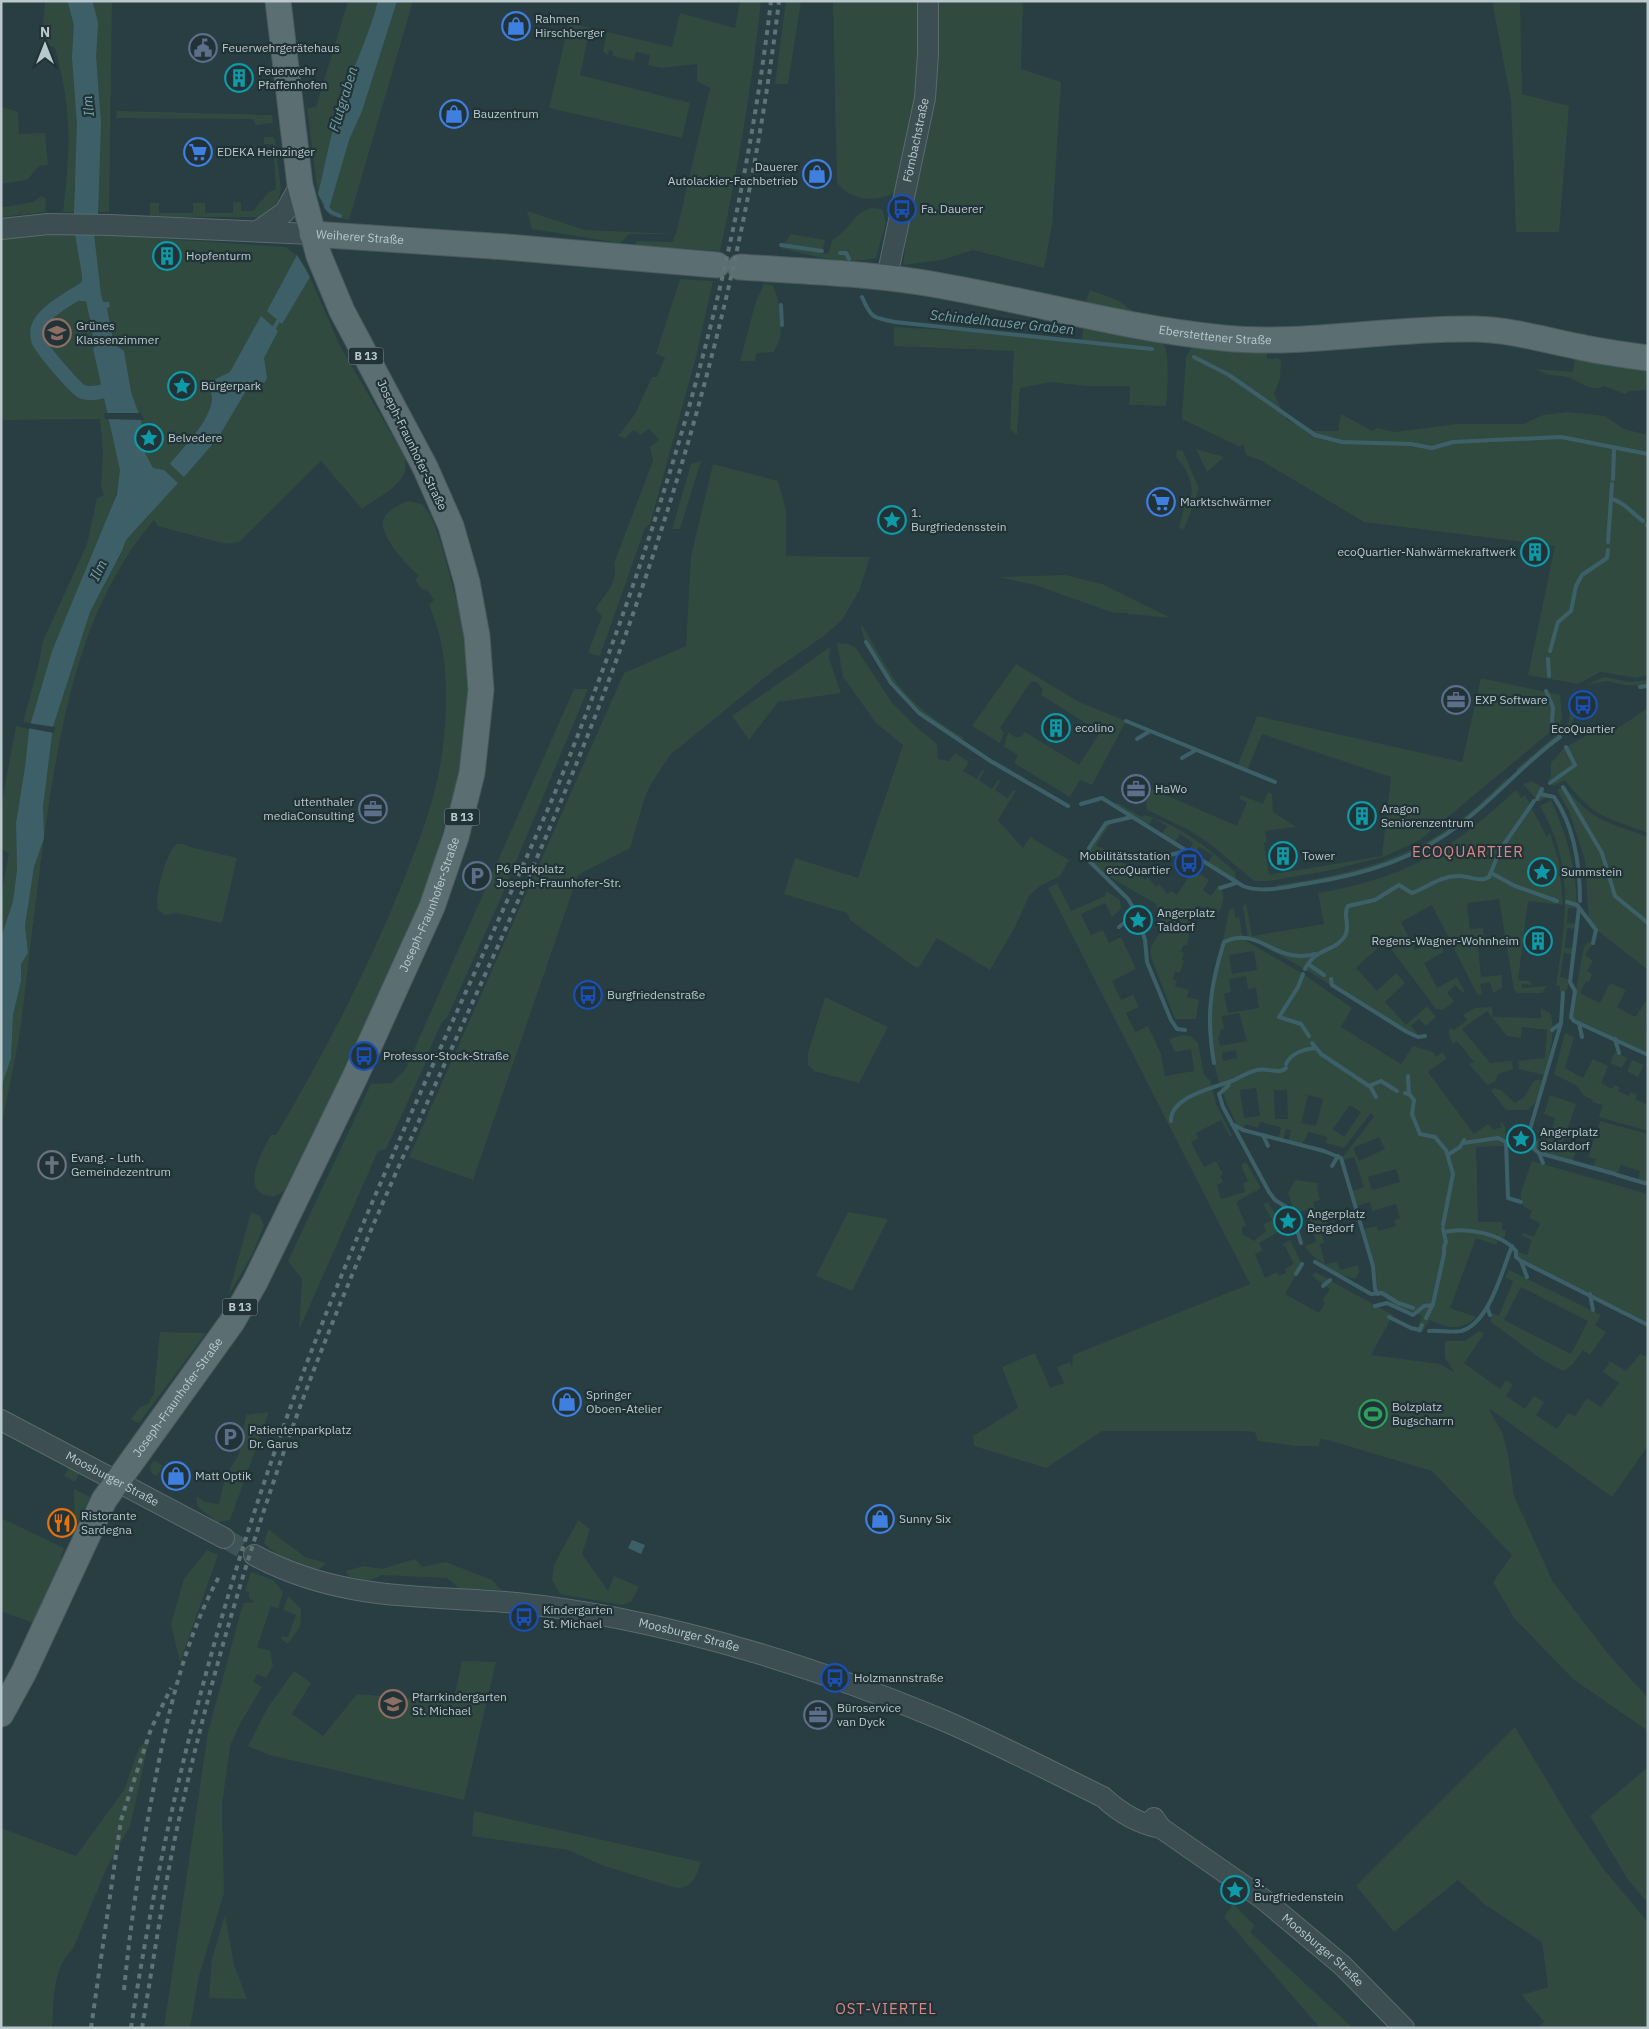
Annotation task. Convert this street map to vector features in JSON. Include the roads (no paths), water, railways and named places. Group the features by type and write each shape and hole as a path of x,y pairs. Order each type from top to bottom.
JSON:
{"main road":[{"name":"Joseph-Fraunhofer-Straße","path":"1,1714 40,1637 92,1523 116,1480 232,1322 255,1282 358,1069 432,907 456,837 472,772 481,702 480,663 473,608 458,548 425,466 333,292 306,228 278,1"},
{"name":"Weiherer Straße","path":"306,228 340,236 517,247 786,270"},
{"path":"333,292 332,272 336,261 346,251 373,238"},
{"name":"Eberstettener Straße","path":"786,270 887,277 1147,328 1218,338 1287,339 1418,330 1493,330 1526,334 1600,352 1648,358"}],"street":[{"name":"Förnbachstraße","path":"887,277 924,98 927,74 928,1"},
{"path":"258,231 284,212 300,185"},
{"name":"Weiherer Straße","path":"1,229 63,224 258,231 306,228"},
{"name":"Moosburger Straße","path":"1,1420 224,1538"},
{"name":"Moosburger Straße","path":"254,1555 300,1576 347,1590 554,1608 642,1623 732,1646 866,1689 947,1722 1102,1797 1117,1798 1136,1806 1154,1818 1162,1828 1263,1899 1342,1965 1404,2028"}],"water":[{"path":"378,1 397,1 362,111 349,140 328,212 318,194 330,143 342,99 369,30"},
{"path":"75,234 94,234 101,295 103,302 109,302 110,307 107,308 110,325 92,328 86,301 80,301 73,294 82,281"},
{"path":"297,255 310,277 282,324 267,311"},
{"path":"261,316 278,331 264,358 267,378 265,382 247,389 218,438 184,477 170,464 199,429 208,413 212,399 210,382 230,372"},
{"path":"111,329 114,344 124,351 131,392 141,420 145,453 153,468 164,470 178,483 126,540 90,612 53,727 43,807 44,838 34,867 25,926 28,953 21,964 21,981 13,1015 11,1058 1,1088 1,938 13,901 17,870 16,823 29,729 52,651 117,494 120,470 93,348 95,347 92,332"},
{"path":"632,1540 645,1545 641,1554 628,1548"}],"waterway":[{"name":"Ilm","path":"80,1 86,24 84,57 89,124 86,212"},
{"name":"Schindelhauser Graben","path":"326,207 331,212 340,216"},
{"name":"Schindelhauser Graben","path":"781,245 822,251"},
{"name":"Schindelhauser Graben","path":"840,253 846,253 849,259"},
{"path":"91,285 62,303 42,319 37,332 38,340 59,368 83,392 94,393 114,389"},
{"name":"Schindelhauser Graben","path":"862,297 874,316 895,322 1152,349"},
{"path":"781,305 782,325"},
{"name":"Flutgraben","path":"272,331 280,318"},
{"name":"Schindelhauser Graben","path":"1194,357 1229,375 1315,435 1342,442 1411,444 1432,448 1453,442 1561,437 1648,454"},
{"path":"1613,479 1614,449"},
{"path":"1608,542 1612,484"},
{"path":"1611,499 1624,505 1643,521"},
{"path":"1550,651 1558,622 1571,611 1576,586 1582,575 1607,558 1608,550"},
{"path":"866,642 891,683 919,713 992,762 1068,806"},
{"path":"1548,659 1549,676"},
{"path":"1640,687 1648,686"},
{"path":"1546,691 1553,707 1552,721 1555,729"},
{"path":"1126,721 1275,782"},
{"path":"1137,739 1150,731"},
{"path":"1081,804 1102,798 1243,886 1259,889 1285,887 1351,875 1391,863 1446,835 1560,737 1558,733"},
{"path":"1550,783 1575,765 1566,747"},
{"path":"1182,758 1196,750"},
{"path":"1563,787 1602,853 1615,896 1648,923"},
{"path":"1537,799 1542,789"},
{"path":"1540,794 1554,797 1561,808 1571,833 1579,874 1580,901"},
{"path":"1305,969 1315,957 1336,945 1345,936 1347,932 1346,909 1348,906 1375,900 1399,885 1412,893 1452,876 1478,879 1489,877 1500,850 1534,801"},
{"path":"1132,817 1106,823 1089,848 1087,859 1128,899 1137,914 1145,940 1147,962 1171,1020 1177,1029 1185,1030"},
{"path":"1170,855 1186,851"},
{"path":"1491,873 1515,886 1557,901"},
{"path":"1220,888 1236,883"},
{"path":"1567,902 1577,905 1596,930 1593,943"},
{"path":"1119,927 1128,920 1133,907"},
{"path":"1579,908 1570,982 1575,991 1571,1017 1574,1021 1648,1055"},
{"path":"1214,1063 1210,1031 1211,1002 1215,973 1224,942 1237,938 1248,938 1289,954 1301,956 1315,954"},
{"path":"1308,964 1324,975"},
{"path":"1303,974 1298,987 1279,1017 1301,1024 1309,1036"},
{"path":"1331,979 1332,985 1407,1032 1418,1037 1425,1036"},
{"path":"1563,993 1561,1023 1528,1136 1535,1143 1534,1149 1539,1153 1615,1174"},
{"path":"1552,1030 1561,1023"},
{"path":"1579,1023 1582,1037"},
{"path":"1615,1039 1619,1053"},
{"path":"1312,1043 1321,1054 1369,1086 1381,1081 1397,1091"},
{"path":"1286,1064 1295,1054 1315,1048"},
{"path":"1171,1121 1178,1105 1195,1094 1254,1071 1261,1069 1280,1071 1286,1068"},
{"path":"1408,1076 1409,1094"},
{"path":"1229,1082 1228,1086 1219,1094 1223,1107 1269,1192 1275,1200 1291,1210 1301,1243"},
{"path":"1370,1086 1376,1097"},
{"path":"1405,1093 1414,1100 1412,1114 1420,1134 1435,1137 1444,1148"},
{"path":"1232,1124 1243,1130 1324,1151 1341,1158 1373,1266 1375,1289 1378,1294"},
{"path":"1263,1135 1268,1146"},
{"path":"1463,1143 1498,1138 1506,1142 1508,1198 1521,1202"},
{"path":"1449,1154 1460,1147 1464,1140"},
{"path":"1443,1225 1453,1174 1446,1150"},
{"path":"1539,1153 1543,1163"},
{"path":"1332,1166 1338,1156"},
{"path":"1617,1175 1648,1184"},
{"path":"1426,1318 1433,1304 1444,1254 1446,1242 1443,1229"},
{"path":"1444,1232 1472,1231 1502,1240 1516,1251 1516,1257 1521,1261 1648,1325"},
{"path":"1429,1331 1461,1331 1471,1326 1479,1318 1487,1308 1499,1282 1512,1246"},
{"path":"1521,1261 1527,1277"},
{"path":"1315,1262 1371,1294 1382,1293 1398,1303 1413,1308"},
{"path":"1296,1274 1302,1264"},
{"path":"1323,1286 1330,1280"},
{"path":"1590,1294 1593,1310"},
{"path":"1375,1306 1387,1303 1413,1315 1424,1306 1433,1305"},
{"path":"1487,1307 1490,1315"},
{"path":"1389,1317 1411,1328 1420,1330 1422,1325"}],"tunnel":[{"path":"224,1538 254,1555"}],"railway":[{"path":"131,2028 160,1866 197,1706 219,1627 268,1470 325,1316 356,1241 554,795 628,601 660,503 690,405 716,306 738,206 757,104 771,1"},
{"path":"142,2028 170,1861 201,1726 248,1559 266,1504 304,1396 362,1251 520,896 592,725 629,625 663,523 694,421 745,213 764,107 779,1"},
{"path":"124,1990 142,1856 167,1724 188,1647 208,1598 220,1575"},
{"path":"91,2028 121,1820 151,1729 171,1688"}],"place":[{"name":"Rahmen Hirschberger","path":"516,26"},
{"name":"Feuerwehrgerätehaus","path":"203,48"},
{"name":"Feuerwehr Pfaffenhofen","path":"239,78"},
{"name":"Bauzentrum","path":"454,114"},
{"name":"EDEKA Heinzinger","path":"198,152"},
{"name":"Dauerer Autolackier-Fachbetrieb","path":"817,174"},
{"name":"Fa. Dauerer","path":"902,209"},
{"name":"Hopfenturm","path":"167,256"},
{"name":"Grünes Klassenzimmer","path":"57,333"},
{"name":"Bürgerpark","path":"182,386"},
{"name":"Belvedere","path":"149,438"},
{"name":"Marktschwärmer","path":"1161,502"},
{"name":"1. Burgfriedensstein","path":"892,520"},
{"name":"ecoQuartier-Nahwärmekraftwerk","path":"1535,552"},
{"name":"EXP Software","path":"1456,700"},
{"name":"EcoQuartier","path":"1583,705"},
{"name":"ecolino","path":"1056,728"},
{"name":"HaWo","path":"1136,789"},
{"name":"uttenthaler mediaConsulting","path":"373,809"},
{"name":"Aragon Seniorenzentrum","path":"1362,816"},
{"name":"Tower","path":"1283,856"},
{"name":"Mobilitätsstation ecoQuartier","path":"1189,863"},
{"name":"Summstein","path":"1542,872"},
{"name":"P6 Parkplatz Joseph-Fraunhofer-Str.","path":"477,876"},
{"name":"Angerplatz Taldorf","path":"1138,920"},
{"name":"Regens-Wagner-Wohnheim","path":"1538,941"},
{"name":"Burgfriedenstraße","path":"588,995"},
{"name":"Professor-Stock-Straße","path":"364,1056"},
{"name":"Angerplatz Solardorf","path":"1521,1139"},
{"name":"Evang. - Luth. Gemeindezentrum","path":"52,1165"},
{"name":"Angerplatz Bergdorf","path":"1288,1221"},
{"name":"Springer Oboen-Atelier","path":"567,1402"},
{"name":"Bolzplatz Bugscharrn","path":"1373,1414"},
{"name":"Patientenparkplatz Dr. Garus","path":"230,1437"},
{"name":"Matt Optik","path":"176,1476"},
{"name":"Sunny Six","path":"880,1519"},
{"name":"Ristorante Sardegna","path":"62,1523"},
{"name":"Kindergarten St. Michael","path":"524,1617"},
{"name":"Holzmannstraße","path":"835,1678"},
{"name":"Pfarrkindergarten St. Michael","path":"393,1704"},
{"name":"Büroservice van Dyck","path":"818,1715"},
{"name":"3. Burgfriedenstein","path":"1235,1890"}],"district":[{"name":"ECOQUARTIER","path":"1468,852"},
{"name":"OST-VIERTEL","path":"886,2009"}]}
